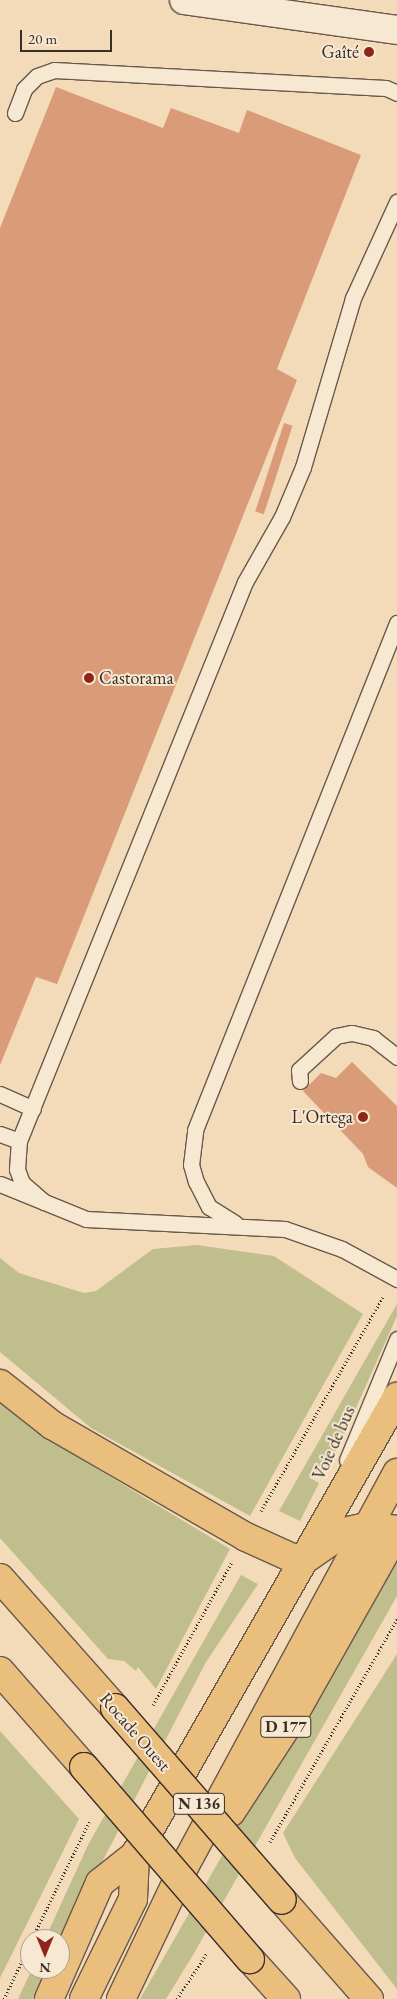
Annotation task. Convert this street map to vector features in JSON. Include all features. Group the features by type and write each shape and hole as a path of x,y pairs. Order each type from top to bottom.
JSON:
{"main road":[{"path":"0,1384 52,1425 246,1537 301,1562 334,1582"},
{"path":"49,1999 100,1883 135,1854 397,1397"},
{"path":"163,1916 184,1867 334,1582 397,1472"},
{"path":"301,1562 332,1538 366,1527 397,1531"},
{"name":"D 177","path":"120,1999 163,1916 289,1723 397,1531"},
{"name":"Rocade Ouest","path":"0,1578 369,1999"},
{"path":"0,1671 286,1999"},
{"path":"84,1999 132,1899 135,1854"}],"street":[{"path":"184,0 397,30"},
{"path":"274,0 397,17"}],"lane":[{"path":"15,112 24,89 37,76 54,70 386,88 397,94"},
{"path":"44,1202 22,1183 17,1162 19,1141 245,582 282,517 303,467 353,298 378,248 397,202"},
{"path":"235,1223 209,1207 196,1182 191,1165 195,1130 397,623"},
{"path":"300,1081 299,1070 336,1036 352,1033 373,1038 397,1057"},
{"path":"0,1094 33,1109"},
{"path":"0,1134 19,1141"},
{"path":"0,1184 86,1219 116,1223 235,1223 315,1238 396,1278"},
{"name":"Voie de bus","path":"301,1562 397,1339"}],"path":[{"path":"246,1537 396,1278"},
{"path":"266,1850 397,1619"},
{"path":"177,1999 212,1943"},
{"path":"4,1999 20,1965"}],"shaded area":[{"path":"197,1245 274,1256 363,1314 250,1516 91,1428 0,1352 0,1258 19,1273 84,1293 96,1291 153,1249"},
{"path":"397,1304 397,1316 342,1439 322,1478 314,1473 310,1478 319,1483 300,1521 279,1511"},
{"path":"0,1399 79,1458 230,1549 156,1689 138,1667 136,1671 124,1661 108,1659 0,1538"},
{"path":"389,1564 397,1564 397,1596 193,1955 166,1999 140,1999"},
{"path":"241,1575 258,1584 206,1662 67,1929 50,1929 88,1845"},
{"path":"397,1654 397,1989 295,1858 283,1833"},
{"path":"0,1731 79,1819 24,1929 20,1929 20,1938 0,1978"},
{"path":"27,1979 42,1979 33,1999 18,1999"}],"building":[{"name":"Castorama","path":"56,87 163,128 171,108 239,133 247,110 361,155 277,369 297,380 57,984 36,977 0,1065 0,228"},
{"path":"284,423 293,426 264,514 255,511"},
{"path":"352,1062 397,1106 397,1188 368,1167 363,1154 303,1091 321,1073 336,1078"}],"place":[{"name":"Gaîté","path":"369,52"},
{"name":"Castorama","path":"89,678"},
{"name":"L'Ortega","path":"363,1117"}]}
